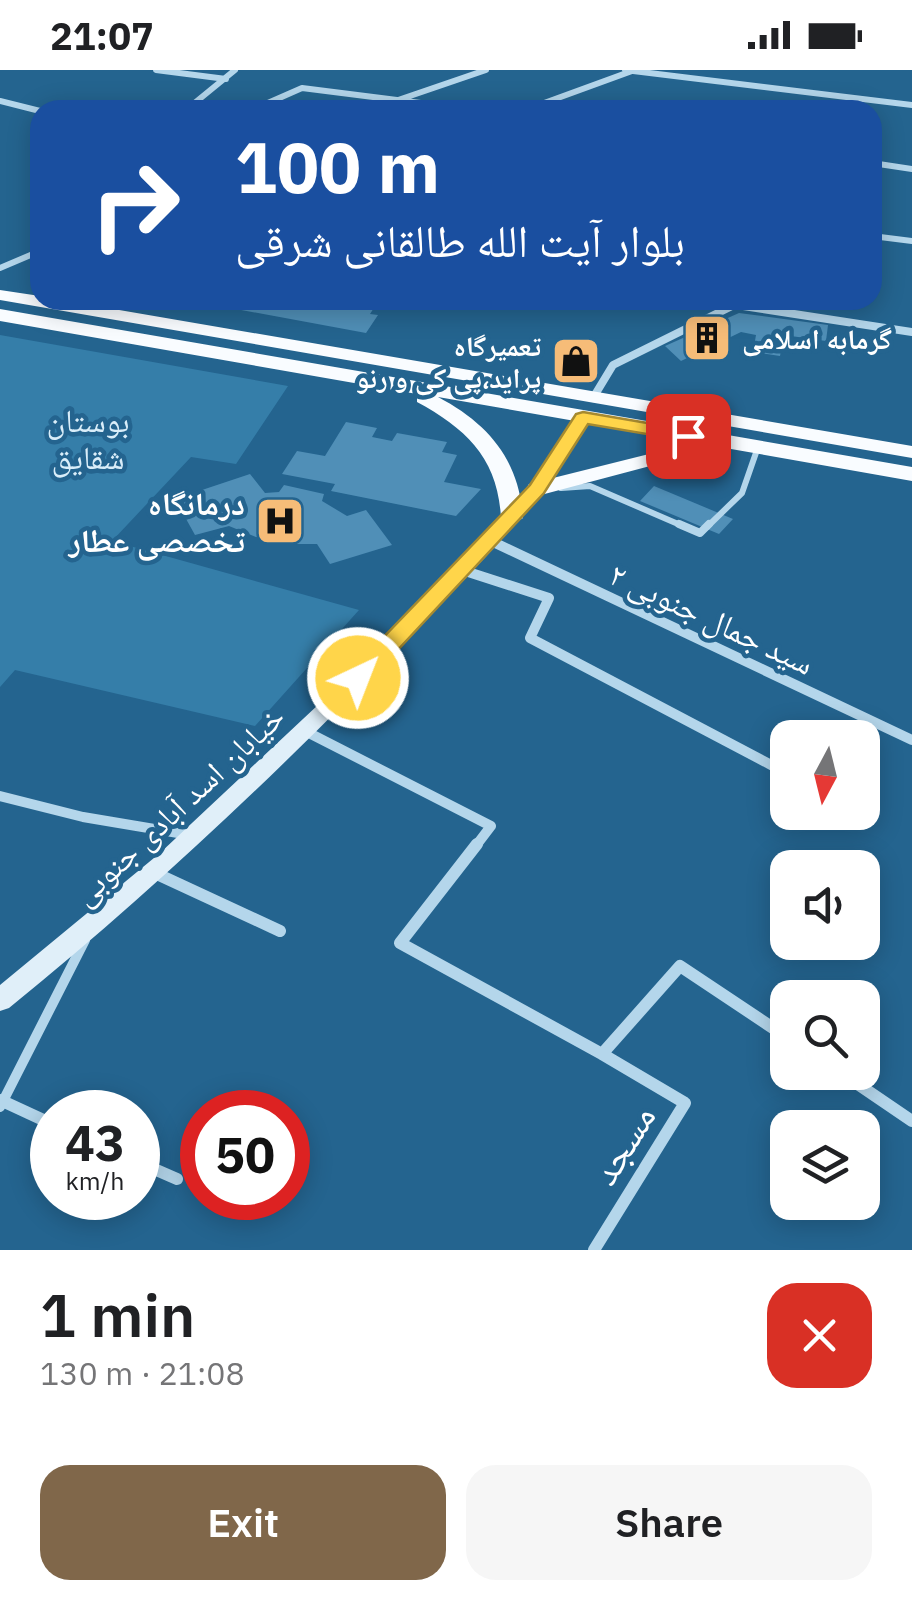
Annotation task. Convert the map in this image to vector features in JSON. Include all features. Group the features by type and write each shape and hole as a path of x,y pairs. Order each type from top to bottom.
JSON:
{"main road":[{"path":"0,295 30,299"},
{"path":"102,310 588,408 758,448 912,474"},
{"path":"0,315 398,385 912,452"},
{"path":"398,385 453,414 485,440 512,487 512,518"},
{"name":"خیابان اسد آبادی جنوبی","path":"0,1000 157,874 307,732 512,518 537,489 588,408"},
{"path":"537,489 668,455 758,448"}],"street":[{"path":"156,70 226,79"},
{"path":"199,100 235,70"},
{"path":"275,100 302,88 404,100 486,70"},
{"path":"625,70 872,100"},
{"path":"552,100 634,70"},
{"path":"882,101 912,105"},
{"path":"0,102 30,109"},
{"path":"882,164 912,169"},
{"path":"882,237 912,241"},
{"path":"0,268 30,256"},
{"path":"588,408 613,365 722,310"},
{"path":"784,310 912,332"},
{"name":"سید جمال جنوبی ۲","path":"491,541 912,740"},
{"path":"461,569 549,598 530,638 770,765"},
{"path":"307,732 490,826 400,943 602,1054 680,966 770,1026"},
{"path":"0,796 82,816 199,836"},
{"path":"157,874 280,931"},
{"name":"مسجد","path":"594,1250 686,1103 602,1054"},
{"path":"867,1090 912,1120"},
{"path":"1,1103 30,1115"},
{"path":"160,1172 177,1179"}],"lane":[{"path":"537,489 590,486 700,533 742,493 758,448"},
{"path":"1,1103 89,932"}],"green space":[{"name":"بوستان شقایق","path":"0,335 288,386 236,464 191,457 112,541 359,610 255,726 15,670 0,687"}],"building":[{"path":"241,310 373,310 370,314 378,315 366,333"},
{"name":"گرمابه اسلامی","path":"739,313 828,325 826,341 784,335 780,356 753,352 756,335 741,332 681,361 665,346"},
{"path":"346,422 377,428 372,437 392,441 397,433 447,442 442,452 457,455 444,482 481,489 456,516 331,491 335,484 282,474 297,451 325,456"},
{"name":"درمانگاه تخصصی عطار","path":"250,474 265,493 279,492 284,485 324,494 322,501 347,516 366,510 392,545 330,564 317,544 283,544 284,540 256,537 229,526 195,535 175,499"},
{"path":"654,486 733,519 719,534 640,501"}],"place":[{"name":"گرمابه اسلامی","path":"707,338"},
{"name":"تعمیرگاه پراید،پی کی و رنو","path":"576,361"},
{"name":"درمانگاه تخصصی عطار","path":"280,521"}],"route":[{"path":"358,678 537,489 583,418 688,436"}]}
